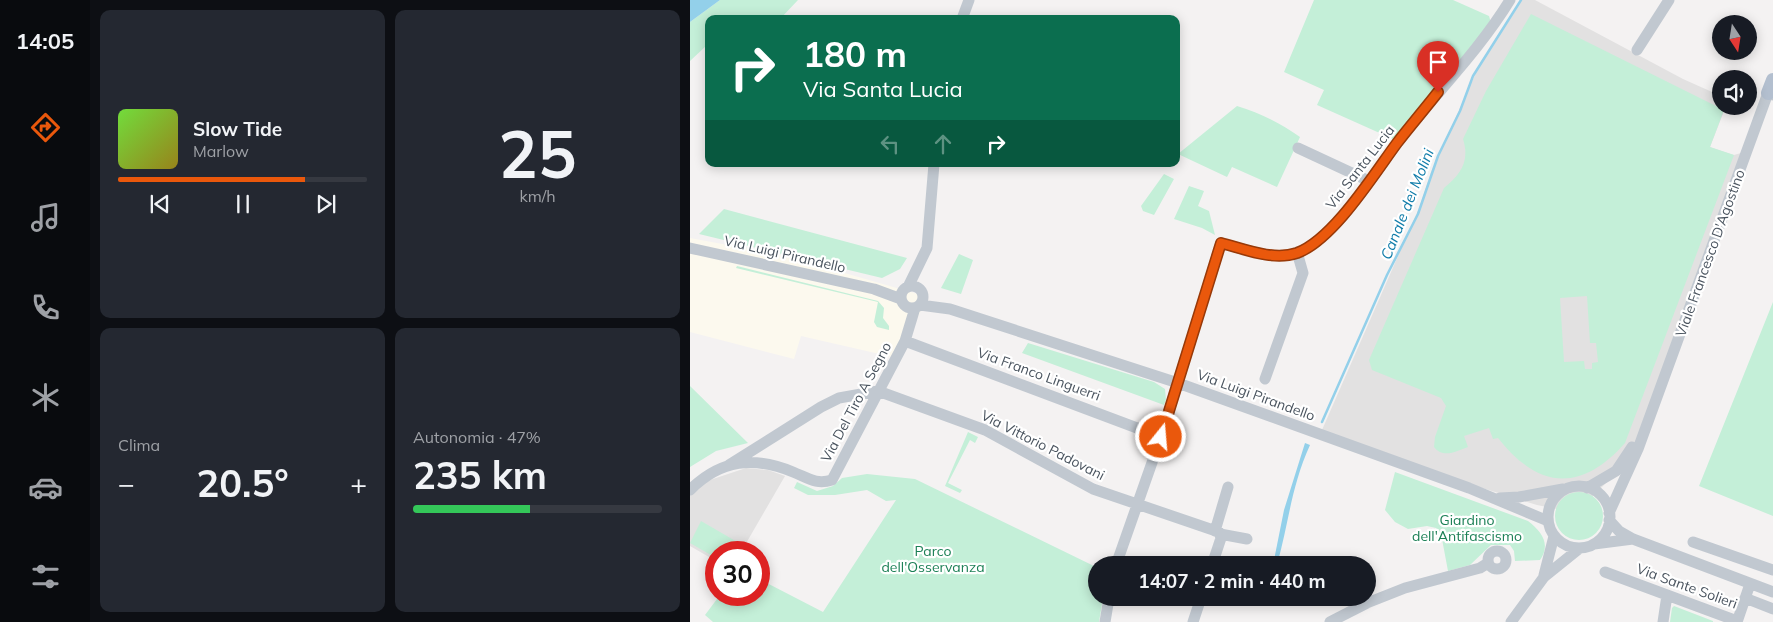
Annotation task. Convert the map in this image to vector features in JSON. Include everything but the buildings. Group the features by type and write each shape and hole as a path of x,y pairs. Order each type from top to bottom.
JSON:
{"main road":[{"name":"Viale Francesco D'Agostino","path":"1771,94 1773,80"}],"street":[{"path":"963,15 969,0"},
{"name":"Via Santa Lucia","path":"1119,556 1161,437 1221,243 1276,256 1297,252 1330,229 1408,129 1470,56 1510,0"},
{"path":"1637,50 1669,0"},
{"name":"Viale Francesco D'Agostino","path":"1594,544 1605,534 1621,472 1645,426 1771,94"},
{"path":"1298,148 1368,182"},
{"name":"Via Del Tiro A Segno","path":"690,490 729,465 758,461 780,466 821,483 832,480 906,338 911,297 927,248 934,167"},
{"name":"Via Luigi Pirandello","path":"690,248 911,297 950,309 1178,383 1492,497 1548,521"},
{"path":"1264,379 1303,273 1297,252"},
{"name":"Via Franco Linguerri","path":"906,338 1161,437"},
{"path":"729,465 821,407 839,398 878,391"},
{"name":"Via Vittorio Padovani","path":"878,391 985,430 1093,489 1218,532 1247,540"},
{"path":"1580,548 1565,545 1554,536 1548,521 1552,502 1568,488 1587,488 1621,472"},
{"path":"1215,556 1220,538 1218,532 1228,487"},
{"name":"Via Luigi Pirandello","path":"1492,497 1519,498 1568,488"},
{"path":"1587,488 1604,500 1609,516 1619,531 1633,539 1773,592"},
{"path":"1544,577 1554,536"},
{"path":"1511,622 1544,577 1580,548 1594,544 1633,539"},
{"path":"1693,542 1773,570"},
{"path":"1330,622 1367,603 1405,588 1480,568 1488,563"},
{"name":"Via Sante Solieri","path":"1605,572 1737,622 1750,584"},
{"path":"1663,622 1668,595"},
{"name":"Via Sante Solieri","path":"1745,598 1773,610"},
{"path":"1105,622 1108,606"},
{"path":"1193,622 1198,606"}],"shaded area":[{"path":"1521,0 1535,0 1683,79 1712,92 1712,115 1722,115 1710,147 1734,155 1748,151 1632,451 1610,479 1576,513 1537,505 1427,471 1322,430 1419,208 1431,172 1479,66"},
{"path":"690,238 782,255 928,297 897,358 801,336 794,359 690,332"},
{"path":"746,468 768,470 785,476 747,541 705,541 705,555 690,546 690,494 707,481"}],"green space":[{"path":"720,0 798,0 784,15 705,15 705,47 690,61 690,22"},
{"path":"1314,0 1453,0 1489,16 1491,23 1393,139 1317,105 1324,90 1284,72"},
{"path":"1531,14 1712,104 1712,115 1722,115 1710,147 1734,155 1625,443 1609,459 1592,470 1576,477 1560,478 1544,475 1529,467 1513,455 1498,438 1493,439 1489,428 1464,436 1468,447 1450,453 1438,451 1434,447 1435,437 1446,406 1441,398 1372,370 1369,360 1444,188 1455,178 1465,160 1463,139 1486,91","holes":["1587,296 1590,343 1596,343 1598,362 1592,363 1592,369 1585,369 1584,361 1564,362 1560,298"]},
{"path":"1237,106 1270,119 1300,137 1277,187 1232,167 1227,177 1180,155 1180,152"},
{"path":"1164,174 1174,179 1154,215 1143,211 1141,206"},
{"path":"1189,186 1204,191 1198,206 1209,211 1215,235 1202,228 1174,219"},
{"path":"724,209 907,258 900,269 882,278 699,234"},
{"path":"959,254 973,260 961,294 941,288"},
{"path":"737,266 878,301 884,308 883,318 889,326 889,330 877,327 874,322 878,302 736,268"},
{"path":"1773,302 1773,516 1699,486"},
{"path":"1028,343 1154,382 1165,389 1166,400 1164,405 1022,353"},
{"path":"690,386 748,443 716,451 690,467"},
{"path":"968,432 978,437 975,443 970,440 948,483 962,490 960,493 945,486"},
{"name":"Giardino dell'Antifascismo","path":"1395,472 1528,521 1541,534 1545,544 1540,560 1515,561 1514,551 1510,545 1491,545 1470,565 1448,571 1442,539 1436,528 1427,526 1408,529 1395,522 1385,510"},
{"name":"Parco dell'Osservanza","path":"867,474 915,479 1088,563 1088,606 1102,606 1099,622 713,622 705,615 712,606 770,606 770,585 823,612 896,500 886,501 867,490 835,495 808,495 794,488 797,482 817,491 833,486 842,478"},
{"path":"1574,492 1584,492 1593,496 1599,502 1602,507 1602,525 1593,536 1584,540 1574,540 1565,536 1559,530 1555,521 1555,511 1559,502 1565,496"},
{"path":"701,521 736,541 705,541 705,552 690,543"},
{"path":"1674,606 1713,621 1713,622 1670,622"}],"water":[{"path":"690,0 720,0 690,22"},
{"path":"1305,443 1310,445 1294,490 1279,556 1275,556 1284,510"}],"waterway":[{"name":"Canale dei Molini","path":"1322,422 1387,275 1418,214 1438,156 1460,111 1473,76 1521,0"}],"route":[{"path":"1161,437 1221,243 1276,256 1297,252 1312,244 1330,229 1351,205 1438,92"}]}
